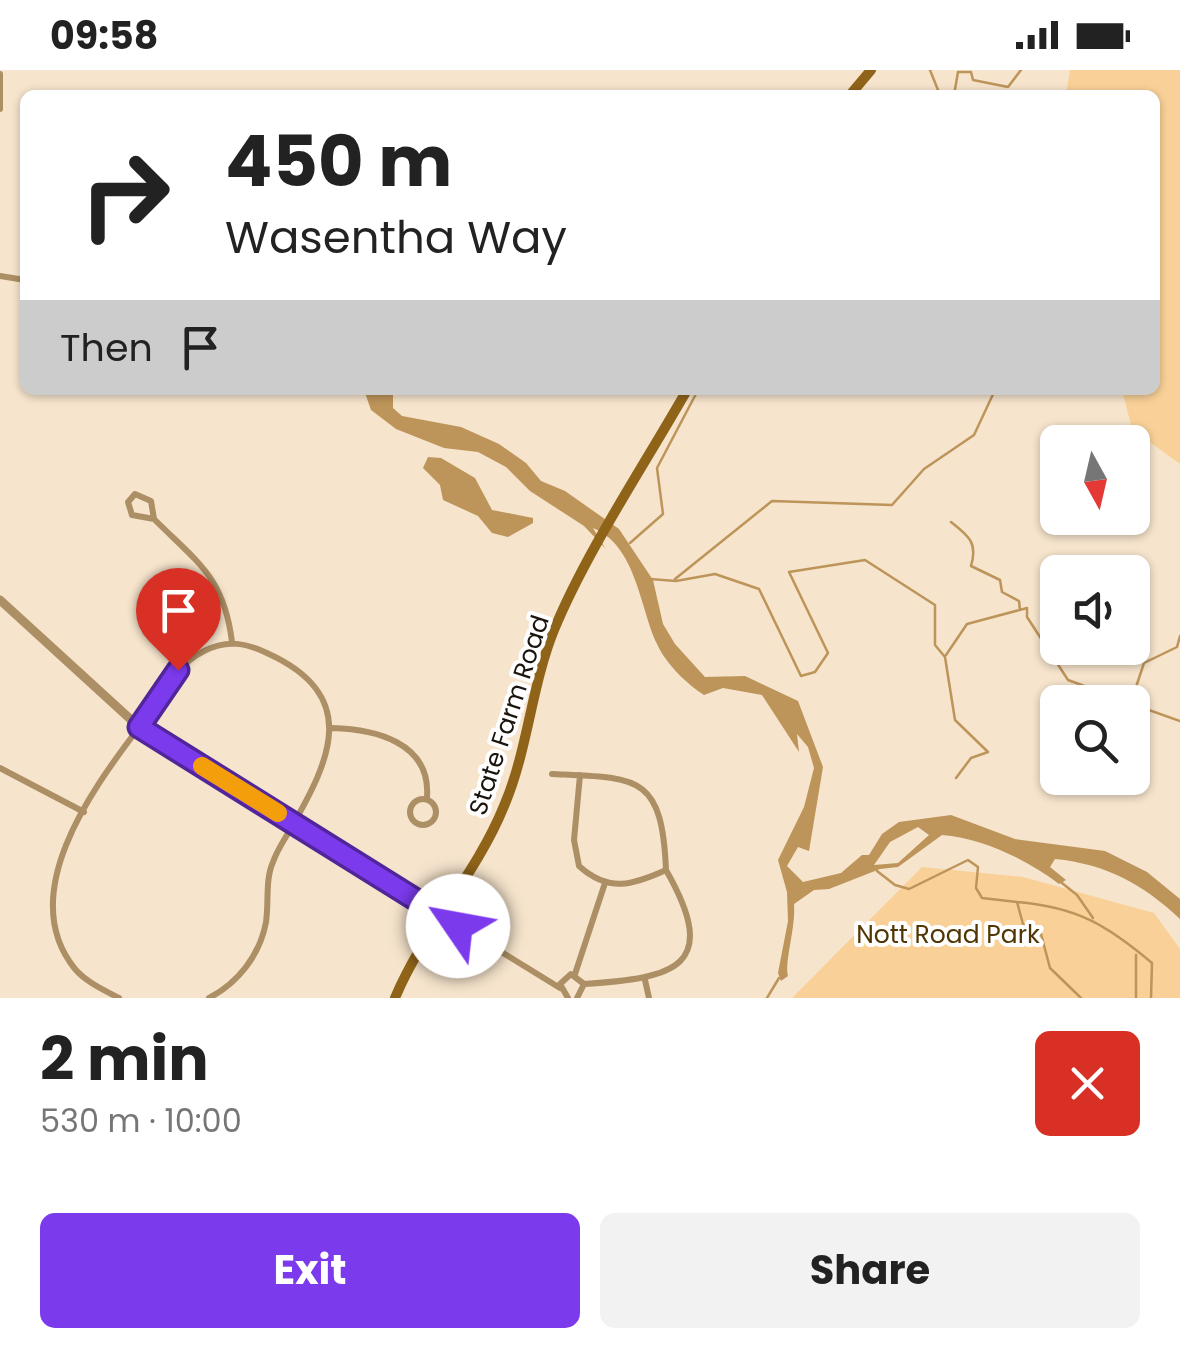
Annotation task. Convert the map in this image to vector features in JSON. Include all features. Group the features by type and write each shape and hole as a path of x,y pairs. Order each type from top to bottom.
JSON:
{"main road":[{"path":"854,90 871,70"},
{"name":"State Farm Road","path":"395,998 504,807 553,633 685,395"}],"street":[{"path":"0,74 0,109"},
{"path":"154,518 132,516 128,510 132,496 147,496 154,518 220,588 228,607 232,642"},
{"path":"0,600 139,727 560,988 568,998"},
{"path":"119,998 76,970 54,921 55,879 84,812 188,660 232,642 260,649 308,676 322,693 332,728 312,793 272,863 266,924 253,957 242,973 209,998"},
{"path":"332,728 375,731 402,744 424,773 427,796 434,806 435,818 420,826 413,821 410,811 427,796"},
{"path":"0,768 84,812"},
{"path":"552,774 623,779 641,786 654,799 664,830 666,870 687,906 692,938 673,968 646,980 584,984"},
{"path":"580,775 575,855 579,866 605,883 628,885 666,870"},
{"path":"575,974 605,883"},
{"path":"560,988 564,977 575,974"},
{"path":"575,974 584,984"},
{"path":"646,980 648,998"},
{"path":"577,998 584,984"}],"green space":[{"path":"1070,70 1180,70 1180,464 1150,442 1150,425 1131,425 1123,395 1160,395 1160,90 1067,90"},
{"name":"Nott Road Park","path":"922,867 1023,877 1154,913 1180,949 1180,998 792,998"}],"shaded area":[{"path":"366,395 393,395 393,408 402,416 461,427 499,444 526,463 541,481 565,491 619,529 653,580 663,624 675,644 705,677 745,676 798,701 823,767 809,851 798,847 787,866 803,882 841,873 862,855 869,855 882,834 899,822 951,815 1015,839 1105,851 1147,872 1180,899 1180,919 1138,886 1107,871 1055,859 1050,867 1066,880 1059,884 1004,852 942,835 898,867 814,890 794,904 788,976 781,981 778,973 788,921 787,892 778,860 804,807 814,768 808,747 797,734 799,752 762,695 723,688 704,695 678,673 657,644 628,563 607,536 593,528 605,548 584,526 530,491 506,467 478,452 444,448 396,429 371,410","holes":["918,827 929,835 898,863 874,865 890,842"]},
{"path":"428,457 441,458 475,478 492,510 533,518 533,523 508,537 492,533 478,516 443,500 440,485 423,468"}],"waterway":[{"path":"930,70 938,90"},
{"path":"955,90 958,72 971,72 973,80 1008,87 1021,70"},
{"path":"630,543 663,514 657,468 695,395"},
{"path":"675,579 772,501 892,505 924,469 974,435 993,395"},
{"path":"951,522 970,541 971,566 1000,580 1002,592 1019,601 1020,610"},
{"path":"650,579 676,581 715,574 759,589 801,676 815,672 828,653 789,572 865,560 935,605 935,645 945,657 955,720 988,752 971,758 956,778"},
{"path":"946,655 967,624 1027,608 1027,617 1068,680 1082,685"},
{"path":"1137,685 1144,663 1177,647 1180,636"},
{"path":"1150,710 1180,721"},
{"path":"877,871 895,885 909,889 968,860 978,867 976,888 982,898 1017,902 1023,924 1041,934 1050,968 1081,998"},
{"path":"1062,883 1077,895 1093,918"},
{"path":"1017,902 1074,913 1120,938 1152,963 1151,998"},
{"path":"1136,955 1136,998"},
{"path":"767,998 779,978"}],"slow traffic":[{"path":"202,766 278,813"}],"route":[{"path":"178,670 139,727 458,926"}]}
